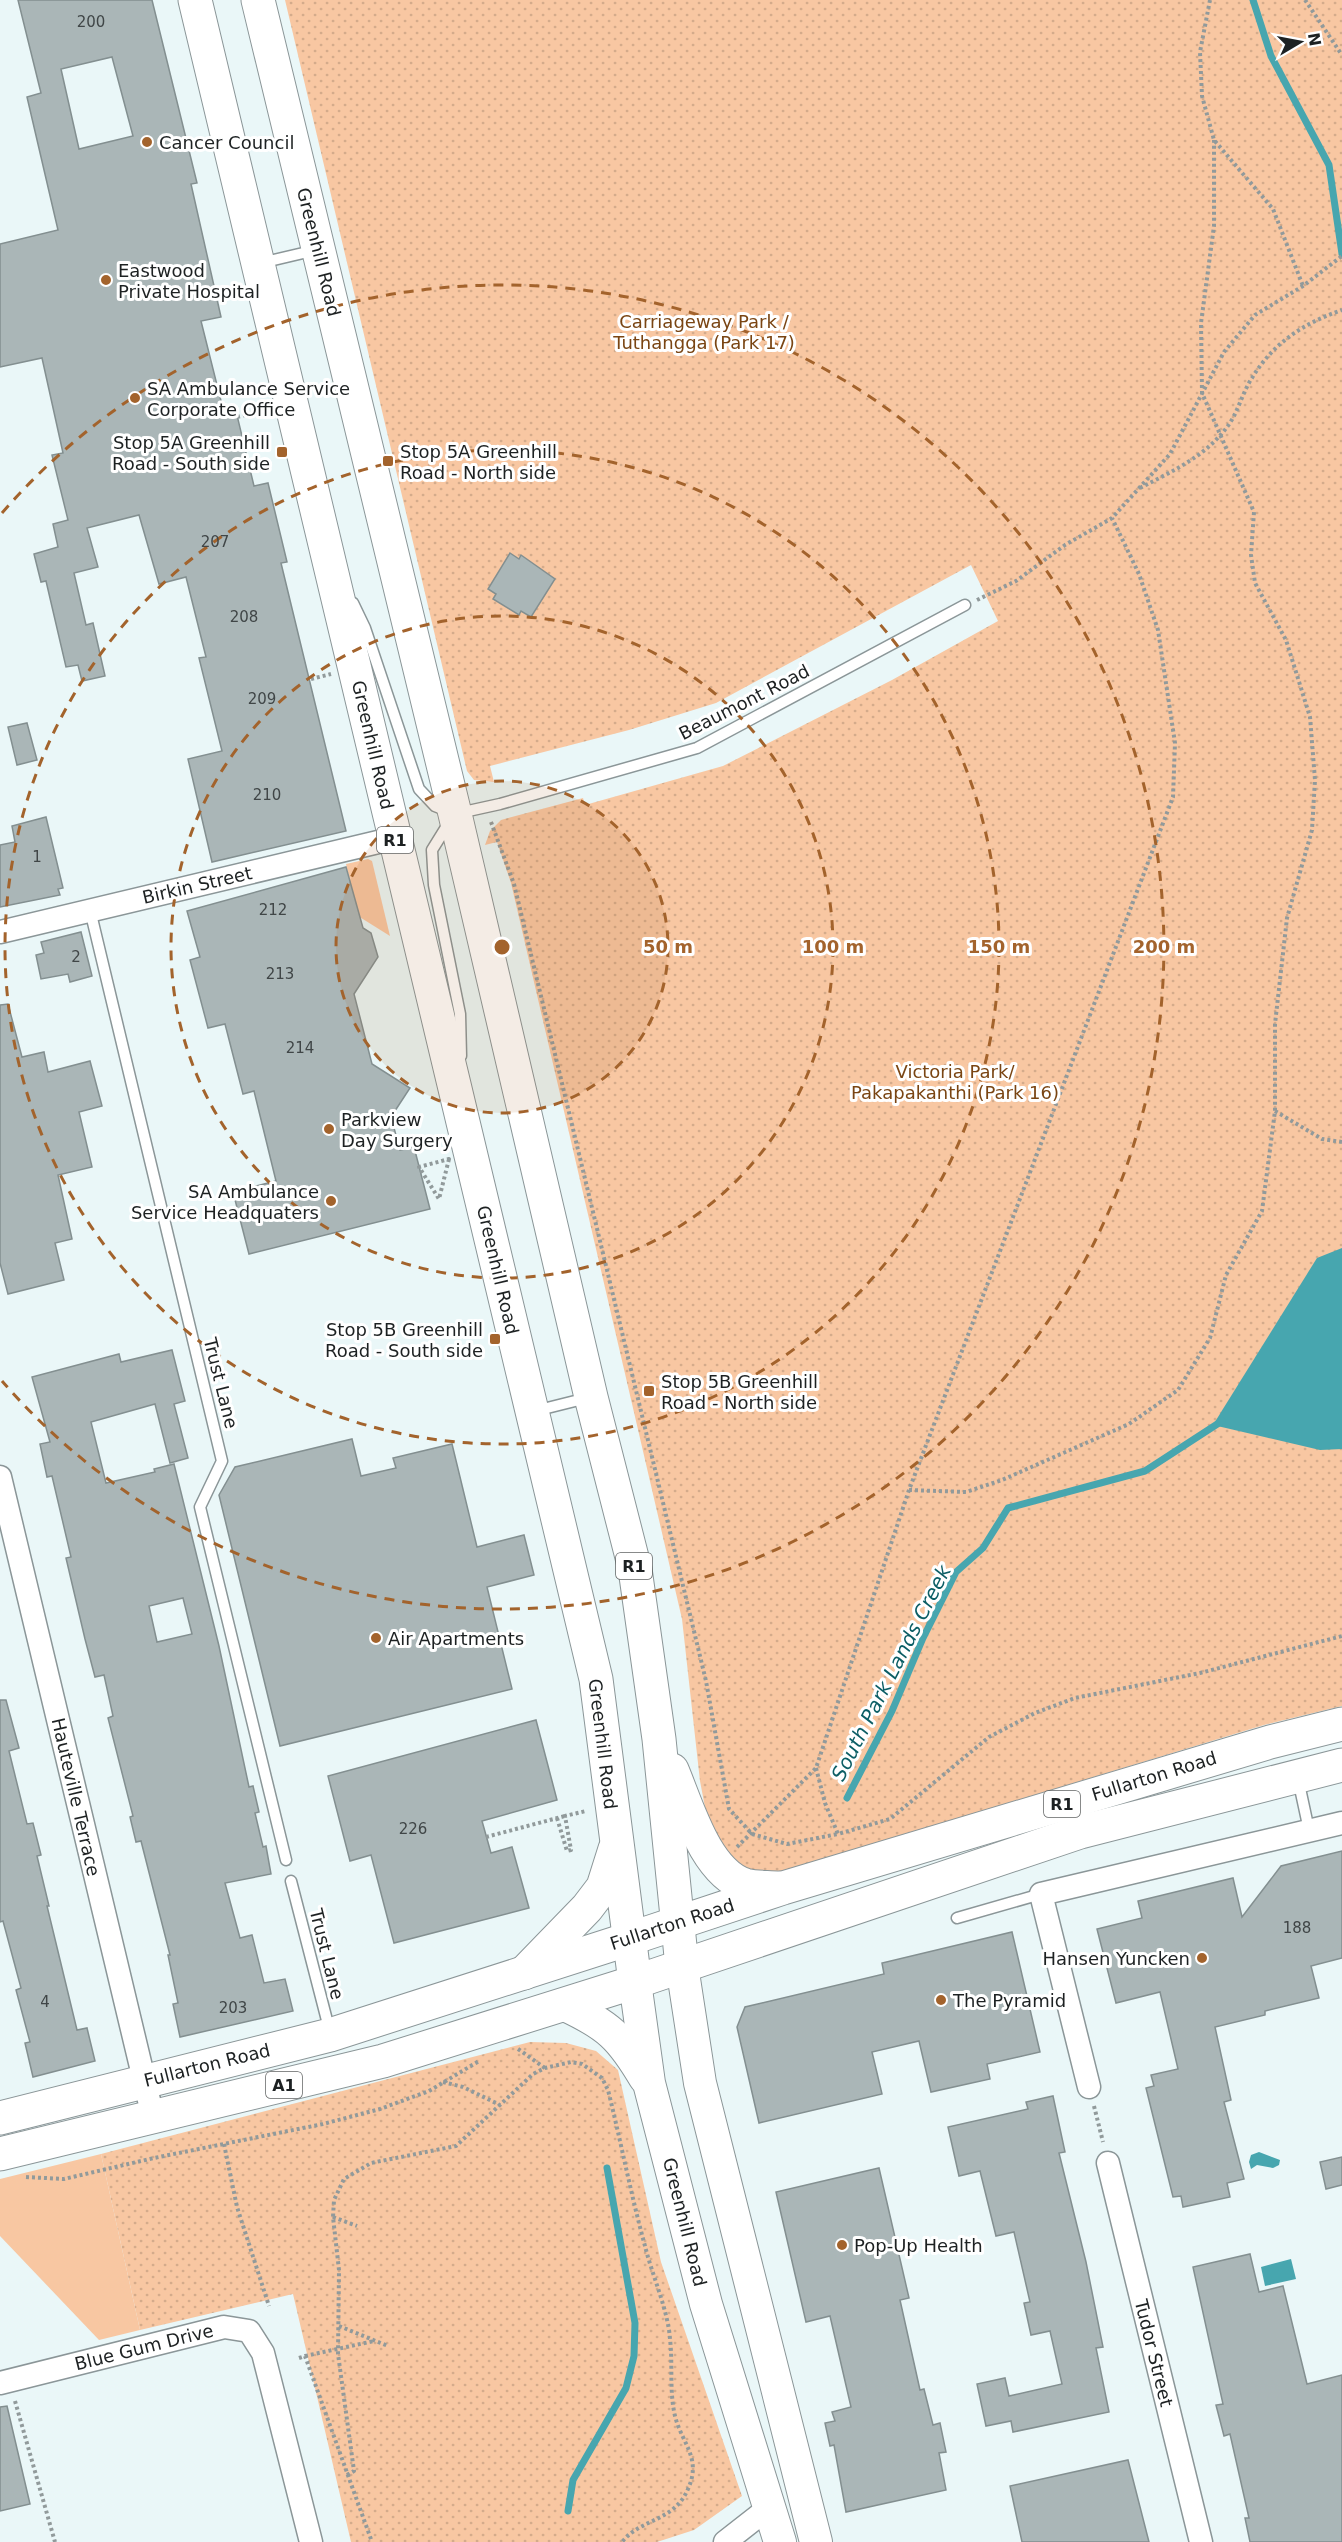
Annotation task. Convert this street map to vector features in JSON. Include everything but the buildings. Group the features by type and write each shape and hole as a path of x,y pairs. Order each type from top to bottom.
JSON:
{"main road":[{"name":"Greenhill Road","path":"195,0 596,1679 616,1846 649,2084 706,2304 771,2506 780,2542"},
{"name":"Greenhill Road","path":"258,0 318,250 471,811 591,1397 635,1569 659,1739 682,1966 700,2083 816,2542"},
{"name":"Fullarton Road","path":"0,2118 330,2035 783,1888 1270,1742 1342,1724"},
{"name":"R1","path":"659,1739 706,1853 719,1866 745,1885 783,1888"},
{"name":"Fullarton Road","path":"11,2166 153,2117 383,2061 565,2005 1080,1832 1342,1765"},
{"path":"524,1973 558,1941 603,1887 616,1846"},
{"path":"565,2005 611,2030 630,2053 649,2084"}],"street":[{"name":"Birkin Street","path":"0,932 395,838"},
{"name":"Hauteville Terrace","path":"0,1478 153,2117"},
{"path":"1089,2087 1041,1894 1342,1823"},
{"name":"Tudor Street","path":"1108,2163 1201,2542"},
{"name":"Blue Gum Drive","path":"4,2382 224,2327 249,2331 263,2354 311,2542"},
{"path":"727,2540 771,2506"}],"lane":[{"path":"258,264 318,250"},
{"path":"326,548 365,628 419,789 435,806 471,811"},
{"name":"Beaumont Road","path":"471,811 697,748 965,605"},
{"path":"463,1122 460,1014 434,885 432,850 441,832 471,811"},
{"name":"Trust Lane","path":"90,910 222,1461 200,1507 286,1860"},
{"path":"532,1412 591,1397"},
{"path":"1297,1775 1309,1830"},
{"name":"Trust Lane","path":"291,1881 330,2035"},
{"path":"957,1918 1041,1894"}],"path":[{"path":"909,1490 966,1492 1002,1480 1129,1424 1178,1390 1210,1338 1226,1275 1262,1211 1275,1112 1275,1024 1287,918 1312,830 1315,780 1306,706 1286,640 1255,583 1251,555 1254,512 1202,393 1201,323 1214,226 1214,140 1202,96 1200,52 1210,0"},
{"path":"1305,0 1342,55"},
{"path":"1214,140 1273,209 1303,286"},
{"path":"965,605 987,597 1016,581 1065,545 1112,518 1170,454 1224,352 1255,315 1303,286 1342,256"},
{"path":"1138,489 1205,451 1227,427 1252,378 1275,346 1313,320 1342,310"},
{"path":"237,417 268,409"},
{"path":"736,1848 816,1768 909,1490 1173,797 1175,743 1158,630 1139,574 1112,518"},
{"path":"311,679 331,674"},
{"path":"471,811 517,895 706,1681 729,1809 752,1834 787,1844 838,1834 890,1819 989,1737 1035,1713 1075,1698 1200,1673 1342,1636"},
{"path":"1275,1112 1322,1139 1342,1142"},
{"path":"449,1159 439,1199 424,1175 419,1167 449,1159"},
{"path":"816,1768 825,1803 838,1834"},
{"path":"486,1837 592,1810"},
{"path":"557,1818 567,1851 571,1850 565,1816"},
{"path":"508,2052 528,2046"},
{"path":"518,2049 545,2068"},
{"path":"11,2166 64,2180 323,2124 380,2109 429,2091 488,2058"},
{"path":"347,2475 354,2471 338,2349 339,2270 333,2217 334,2200 338,2189 344,2179 354,2171 371,2163 456,2146 533,2074 545,2068 571,2062 582,2064 602,2078 608,2090 644,2243 670,2338 675,2417 692,2453 692,2480 679,2504 669,2514 628,2534 622,2542"},
{"path":"443,2082 463,2087 500,2105"},
{"path":"1089,2087 1108,2163"},
{"path":"224,2144 237,2207 269,2306"},
{"path":"333,2217 357,2226"},
{"path":"338,2326 388,2346"},
{"path":"299,2358 374,2341"},
{"path":"305,2356 372,2542"},
{"path":"4,2382 55,2542"}],"green space":[{"name":"Victoria Park/ Pakapakanthi (Park 16)","path":"285,0 1342,0 1342,1706 1264,1725 773,1875 738,1867 717,1845 707,1818 700,1781 682,1619 511,883 497,842 485,845 490,831 501,820 583,798 585,805 723,766 892,680 998,621 971,565 716,703 629,730 490,766 494,782 474,780 467,771"},
{"path":"368,859 372,861 390,936 358,916 346,864"},
{"path":"530,2042 566,2043 596,2051 618,2070 661,2262 742,2496 694,2530 657,2542 351,2542 293,2294 140,2330 101,2154"},
{"path":"101,2154 140,2330 99,2340 0,2236 0,2179"}],"water":[{"path":"1342,1248 1342,1449 1320,1450 1213,1425 1317,1258"},
{"path":"1259,2152 1280,2160 1279,2165 1273,2168 1257,2165 1251,2169 1249,2162 1251,2155"},
{"path":"1291,2259 1296,2279 1265,2286 1261,2267"}],"waterway":[{"name":"South Park Lands Creek","path":"1253,0 1271,56 1329,165 1342,254"},
{"name":"South Park Lands Creek","path":"847,1798 892,1711 923,1638 956,1572 983,1548 1008,1508 1145,1471 1222,1421"},
{"name":"South Park Lands Creek","path":"568,2511 573,2480 626,2388 634,2356 635,2323 607,2168"}],"place":[{"name":"Cancer Council","path":"147,142"},
{"name":"Eastwood Private Hospital","path":"106,280"},
{"name":"SA Ambulance Service Corporate Office","path":"135,398"},
{"name":"Stop 5A Greenhill Road - South side","path":"282,452"},
{"name":"Stop 5A Greenhill Road - North side","path":"388,461"},
{"name":"Parkview Day Surgery","path":"329,1129"},
{"name":"SA Ambulance Service Headquaters","path":"331,1201"},
{"name":"Stop 5B Greenhill Road - South side","path":"495,1339"},
{"name":"Stop 5B Greenhill Road - North side","path":"649,1391"},
{"name":"Air Apartments","path":"376,1638"},
{"name":"Hansen Yuncken","path":"1202,1958"},
{"name":"The Pyramid","path":"941,2000"},
{"name":"Pop-Up Health","path":"842,2245"}],"park label":[{"name":"Carriageway Park / Tuthangga (Park 17)","path":"704,331"}]}
